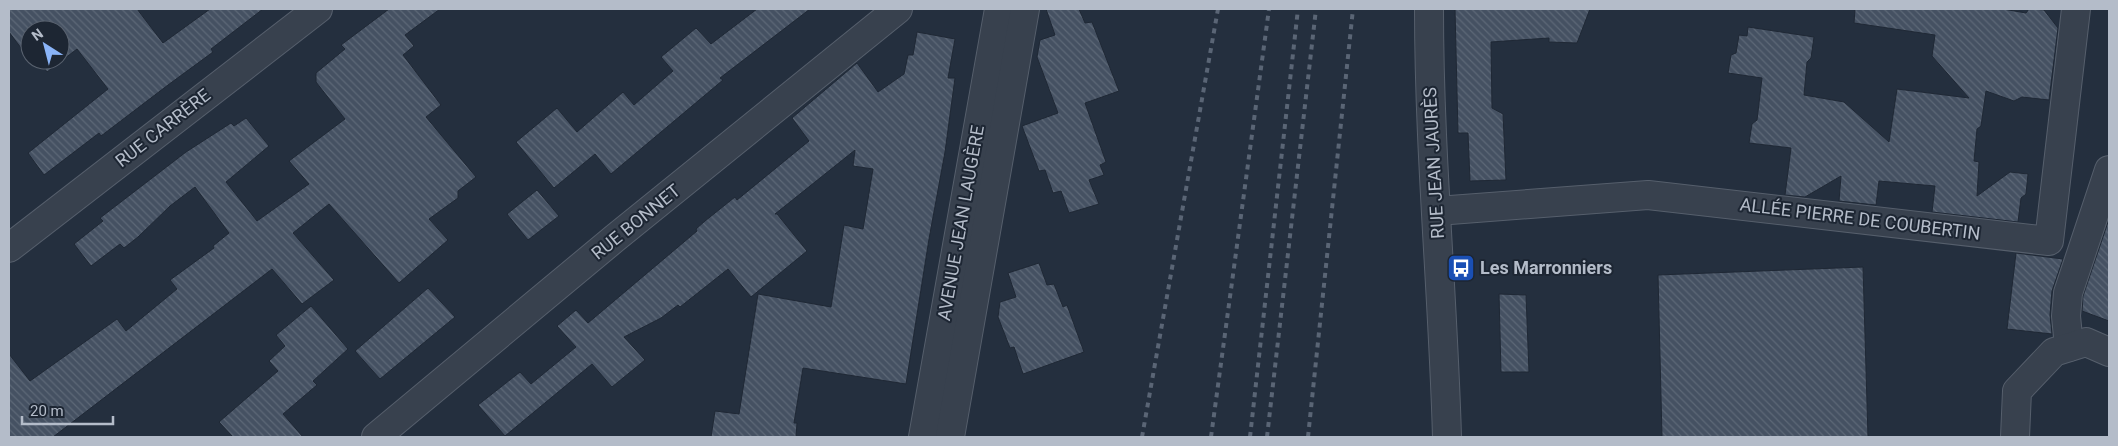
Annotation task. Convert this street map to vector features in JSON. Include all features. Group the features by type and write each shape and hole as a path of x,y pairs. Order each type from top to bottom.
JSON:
{"street":[{"name":"RUE CARRÈRE","path":"9,248 318,9"},
{"name":"RUE BONNET","path":"376,437 615,238 898,9"},
{"name":"AVENUE JEAN LAUGÈRE","path":"923,437 998,9"},
{"name":"AVENUE JEAN LAUGÈRE","path":"950,437 1025,9"},
{"name":"RUE JEAN JAURÈS","path":"1429,9 1429,73 1444,328 1447,437"},
{"name":"ALLÉE PIERRE DE COUBERTIN","path":"1437,211 1648,195 2049,241 2076,9"},
{"path":"2069,347 2066,316 2068,293 2109,170"},
{"path":"2015,437 2017,392 2054,352 2086,342 2109,352"}],"building":[{"path":"9,9 137,9 163,43 210,9 263,9 211,49 213,52 101,136 99,133 44,175 28,153 108,89 77,49 70,54 70,20 20,20 20,47 9,32"},
{"path":"389,9 440,9 405,35 414,46 403,55 441,105 426,117 476,177 458,191 458,198 429,219 448,240 399,283 329,204 293,233 334,280 302,304 272,269 53,437 9,437 9,354 30,381 117,319 126,331 177,289 170,280 214,248 213,246 229,233 195,187 170,206 124,248 120,244 91,266 74,244 103,221 100,218 186,152 231,123 234,126 246,118 269,146 226,182 257,221 309,184 289,161 345,119 316,82 316,73 345,49 341,45"},
{"path":"757,9 810,9 720,78 723,80 611,174 595,154 554,188 516,142 557,108 577,132 623,92 634,105 673,71 661,57 696,28 711,44"},
{"path":"1046,9 1079,9 1085,23 1092,22 1119,91 1085,103 1106,162 1100,165 1104,175 1089,180 1099,204 1069,213 1061,191 1053,193 1045,170 1039,171 1022,126 1058,113 1037,57 1040,40 1055,35"},
{"path":"1455,9 1590,9 1577,43 1549,42 1549,38 1491,42 1492,108 1503,114 1506,180 1470,181 1468,133 1458,133"},
{"path":"1855,9 2003,9 2026,13 2029,9 2044,10 2058,28 2049,100 2022,97 2014,101 1986,91 1981,126 1977,129 1974,161 1979,162 1977,196 2010,172 2028,174 2026,194 2021,198 2018,222 1932,212 1935,186 1879,181 1876,205 1839,201 1841,176 1805,197 1785,195 1791,148 1749,143 1752,124 1757,120 1762,78 1728,73 1731,55 1736,53 1739,35 1747,36 1748,27 1814,37 1811,58 1807,62 1804,95 1844,102 1889,142 1897,89 1969,98 1932,56 1935,35 1854,23"},
{"path":"917,32 955,39 948,78 955,78 945,152 906,384 803,368 794,423 797,423 796,437 711,437 715,411 739,414 758,294 831,307 844,225 863,229 873,169 853,166 855,150 775,214 777,214 807,251 751,297 728,269 680,307 678,305 661,318 624,337 645,360 612,387 592,364 505,436 478,405 520,372 531,384 576,347 557,326 576,310 588,323 697,231 696,229 705,221 735,197 737,200 809,141 792,118 857,63 878,92 904,74 908,55 913,55"},
{"path":"537,190 559,216 528,240 507,214"},
{"path":"2108,222 2109,321 2082,311 2083,296"},
{"path":"2016,253 2063,259 2052,291 2050,315 2052,334 2007,329"},
{"path":"1039,263 1047,285 1054,284 1063,307 1067,305 1084,352 1023,374 1014,347 1010,348 998,317 1000,302 1016,297 1008,273"},
{"path":"1863,267 1868,437 1662,437 1658,275"},
{"path":"428,288 455,317 380,379 355,351"},
{"path":"1499,294 1526,295 1529,372 1501,372"},
{"path":"311,306 348,349 313,381 317,385 283,414 303,437 233,437 219,422 278,371 269,361 285,346 276,335"}],"railway":[{"path":"1142,437 1218,9"},
{"path":"1211,437 1269,9"},
{"path":"1250,437 1298,9"},
{"path":"1267,437 1316,9"},
{"path":"1308,437 1353,9"}],"place":[{"name":"Les Marronniers","path":"1461,268"}]}
